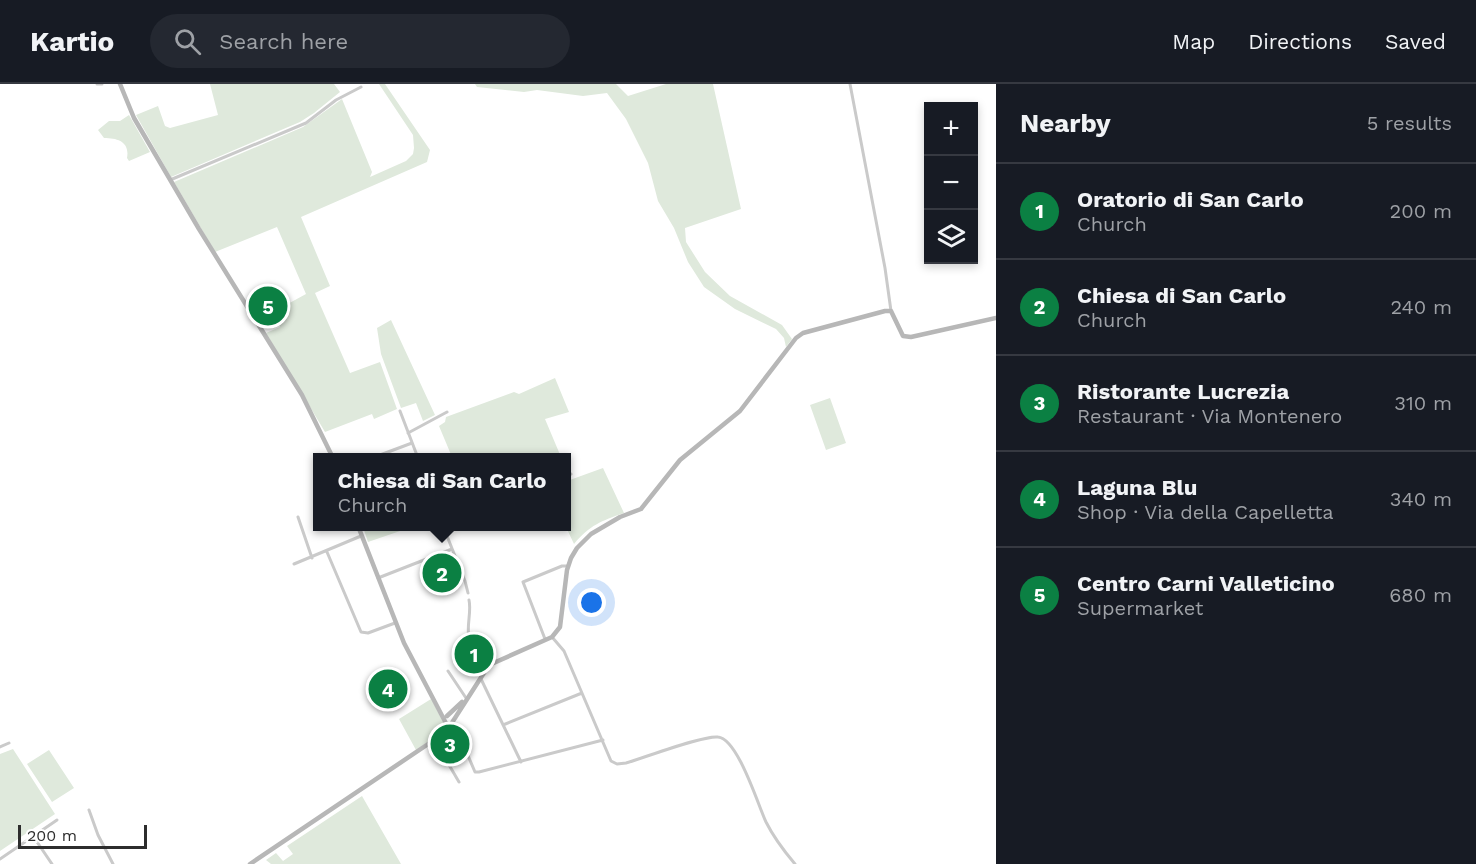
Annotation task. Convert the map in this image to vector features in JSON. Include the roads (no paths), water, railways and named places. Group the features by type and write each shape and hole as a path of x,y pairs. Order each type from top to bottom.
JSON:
{"street":[{"path":"97,84 102,84"},
{"path":"120,84 134,118 198,229 303,395 331,453"},
{"path":"850,84 891,311 900,332 903,336 911,338 996,318"},
{"path":"170,180 306,123 336,100 361,87"},
{"path":"250,864 435,741 451,727 466,698 489,665 552,637 560,627 568,566 577,548 591,534 641,508 680,460 740,411 796,338 804,333 891,311"},
{"path":"400,411 416,453"},
{"path":"408,433 447,412"},
{"path":"385,453 412,443"},
{"path":"298,517 312,558"},
{"path":"360,531 404,643 441,713 451,727 457,730 475,772 603,740"},
{"path":"446,531 468,593"},
{"path":"294,564 361,536"},
{"path":"378,578 452,549"},
{"path":"327,552 361,633 368,633 395,622"},
{"path":"545,641 523,582 562,566 568,566"},
{"path":"469,600 470,643 489,665"},
{"path":"552,637 560,645 583,693 611,761 617,765 707,738 724,738 738,757 768,825 782,849 795,864"},
{"path":"448,671 466,698"},
{"path":"480,678 521,762"},
{"path":"503,725 583,693"},
{"path":"447,716 466,698"},
{"path":"441,713 447,716 451,727"},
{"path":"435,741 459,782"},
{"path":"0,747 9,743"},
{"path":"89,810 98,835 113,864"},
{"path":"0,860 57,820"},
{"path":"33,836 52,864"}],"place":[{"name":"Centro Carni Valleticino","path":"268,306"},
{"name":"Chiesa di San Carlo","path":"442,573"},
{"name":"Oratorio di San Carlo","path":"474,654"},
{"name":"Laguna Blu","path":"388,689"},
{"name":"Ristorante Lucrezia","path":"450,744"}]}
